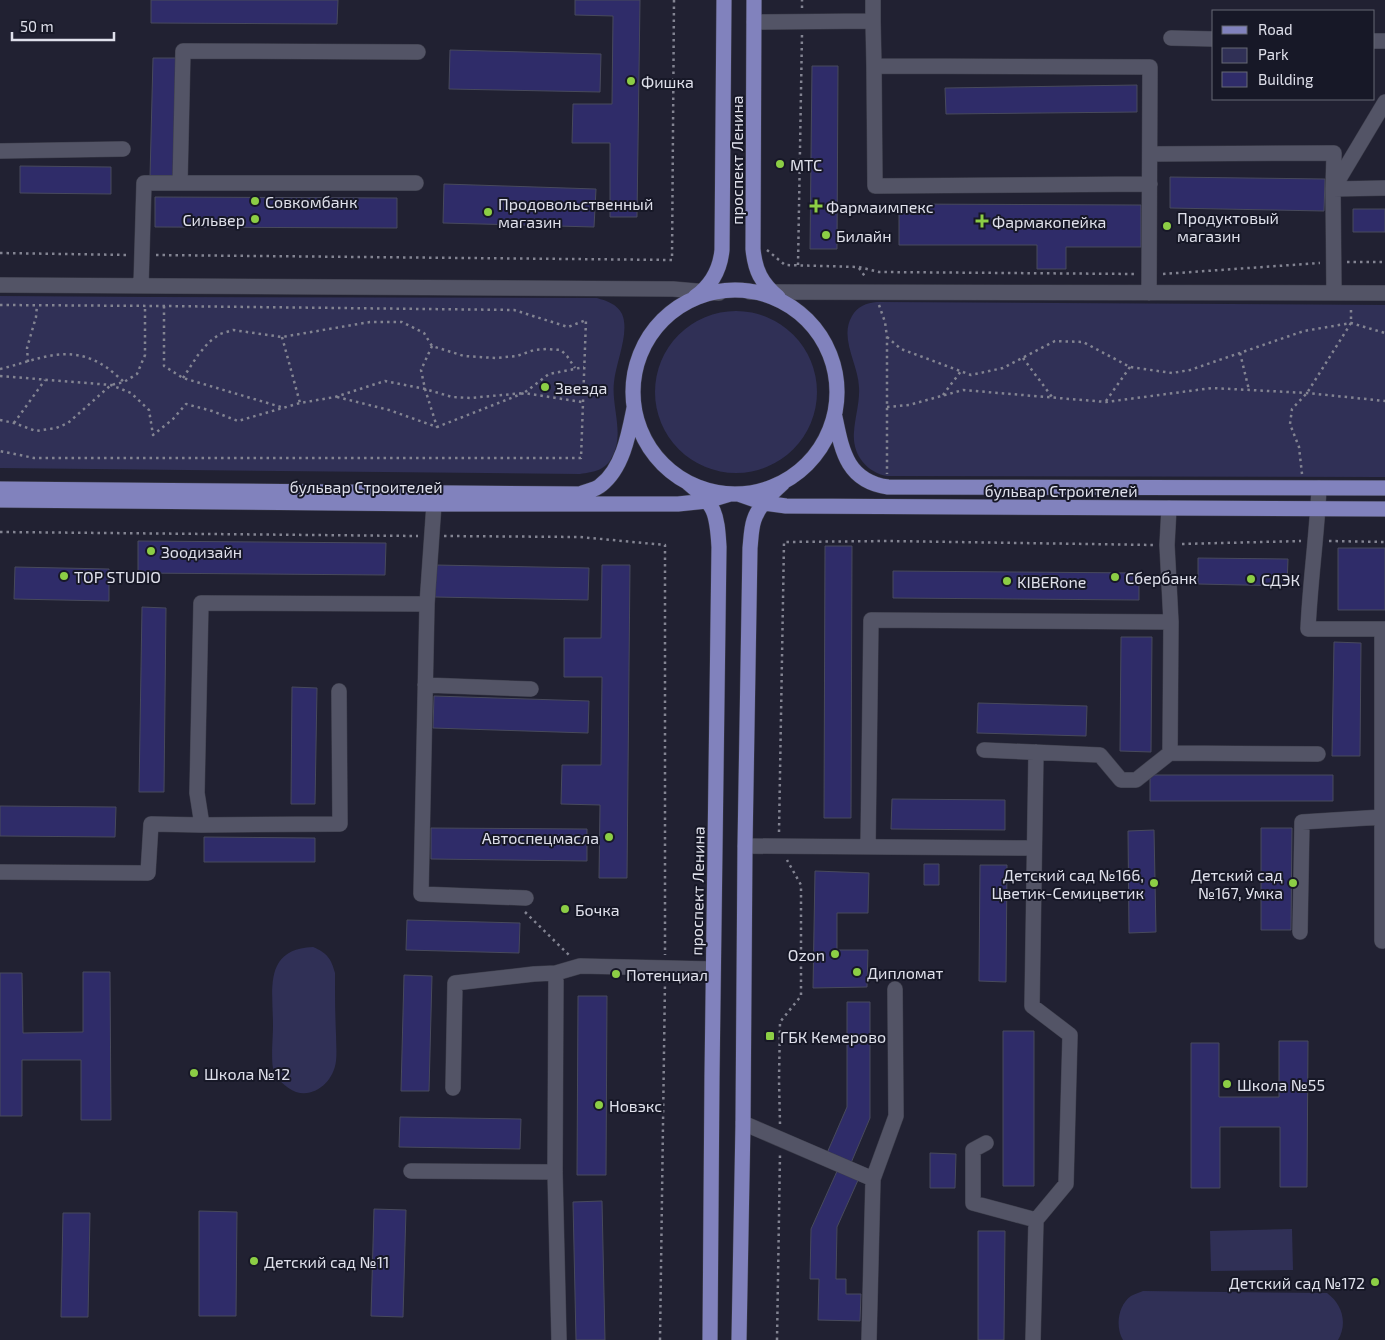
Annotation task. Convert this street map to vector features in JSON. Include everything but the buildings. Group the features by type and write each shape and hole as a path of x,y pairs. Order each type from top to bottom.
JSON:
{"main road":[{"name":"проспект Ленина","path":"688,302 704,291 712,281 718,269 722,250 724,0"},
{"name":"проспект Ленина","path":"754,0 752,249 754,261 765,285 814,327 823,339 830,353 838,386 838,402 835,417"},
{"path":"784,483 761,491 734,494 703,489 688,483 655,456 646,443 638,426 633,390 634,376 641,353 659,322 673,310 704,296 731,291 750,292 767,296 789,306"},
{"name":"бульвар Строителей","path":"0,489 580,494 601,486 612,473 627,440 634,408"},
{"path":"739,1340 750,548 754,521 764,503 770,495 810,462 828,434 835,417"},
{"name":"бульвар Строителей","path":"835,417 840,445 847,460 855,472 879,486 1385,488"},
{"name":"проспект Ленина","path":"688,483 707,501 714,511 718,523 719,547 710,1340"},
{"name":"бульвар Строителей","path":"0,500 678,504 707,501 734,494 764,503 786,506 1385,509"}],"street":[{"path":"873,0 876,186 1150,184"},
{"path":"754,22 873,21"},
{"path":"1171,38 1212,38"},
{"path":"180,183 183,51 418,52"},
{"path":"874,66 1150,67 1149,294"},
{"path":"1333,188 1385,102"},
{"path":"0,151 123,149"},
{"path":"1150,154 1334,153 1334,293"},
{"path":"141,286 144,183 416,183"},
{"path":"1333,188 1385,188"},
{"path":"0,285 673,289 719,292"},
{"path":"750,292 1385,293"},
{"path":"1319,488 1308,629 1383,629 1382,941"},
{"path":"0,500 0,506"},
{"path":"434,504 428,604 421,894 526,898"},
{"path":"1169,508 1167,545 1171,622 1170,753"},
{"path":"202,825 197,793 201,603 428,604"},
{"path":"868,847 871,620 1171,622"},
{"path":"426,685 531,689"},
{"path":"0,872 148,873 151,824 340,824 339,691"},
{"path":"984,750 1100,755 1121,780 1136,780 1170,753 1318,754"},
{"path":"1033,1340 1036,1220 1066,1184 1070,1035 1032,1006 1036,752"},
{"path":"1300,932 1302,822 1382,817"},
{"path":"745,846 1034,848"},
{"path":"453,1088 456,983 556,973 580,966 714,969"},
{"path":"556,973 555,1172 559,1340"},
{"path":"869,1340 873,1179 896,1116 895,989"},
{"path":"743,1123 873,1179"},
{"path":"986,1143 973,1150 973,1203 1036,1220"},
{"path":"411,1171 555,1172"}],"path":[{"path":"0,253 672,260 674,0"},
{"path":"798,265 802,0"},
{"path":"766,249 785,265 858,267 879,272 1149,274 1334,262 1385,262"},
{"path":"858,267 870,283"},
{"path":"877,302 885,322 887,337 887,476"},
{"path":"0,305 514,310 568,327 586,320 581,458 34,458 0,451"},
{"path":"28,362 27,348 36,317 36,305"},
{"path":"1303,476 1299,447 1290,424 1292,409 1307,393 1351,323 1351,305"},
{"path":"0,420 36,431 56,428 68,423 111,385 124,382 137,374 145,355 145,306"},
{"path":"164,306 164,366 183,378 283,408"},
{"path":"183,378 209,342 220,334 232,330 282,338 370,322 402,322 424,333 432,346 464,356 496,358 517,356 534,350 561,350 575,368"},
{"path":"887,337 901,349 971,375 1003,368 1055,341 1083,342 1130,367 1172,373 1190,370 1304,331 1351,323 1385,333"},
{"path":"282,338 300,403"},
{"path":"432,346 421,370 437,427"},
{"path":"1240,353 1249,390"},
{"path":"0,369 55,354 70,354 86,357 106,366 124,382"},
{"path":"1023,358 1053,398"},
{"path":"335,397 389,410 437,427 524,393 549,374 584,366"},
{"path":"1106,402 1130,367"},
{"path":"942,396 961,371"},
{"path":"0,376 111,385 132,393 149,410 154,435 173,419 186,404 212,410 238,421 300,403 335,397 386,381 452,397 470,398 524,393 583,402"},
{"path":"14,423 45,380"},
{"path":"887,407 910,405 963,390 1106,402 1212,388 1307,393 1385,401"},
{"path":"0,532 580,537 665,545 665,967 660,1340"},
{"path":"777,1340 780,1022 800,996 801,885 779,846 784,542 888,541 1167,545 1316,541 1385,542"},
{"path":"510,897 580,966"}],"green space":[{"path":"0,296 597,298 615,305 622,314 624,321 624,338 614,382 614,401 618,429 616,448 612,457 603,468 580,474 0,468"},
{"path":"877,302 1385,305 1385,477 887,476 879,474 862,461 855,448 854,432 859,387 847,333 852,316 857,310 866,304"},
{"path":"736,311 767,317 787,329 799,341 811,361 817,392 811,423 799,443 787,455 767,467 736,473 705,467 685,455 673,443 661,423 655,392 661,361 673,341 685,329 705,317"},
{"path":"313,947 322,951 328,957 335,973 336,1058 335,1068 328,1081 317,1090 303,1093 288,1088 276,1075 273,1068 272,986 278,963 286,955 297,949"},
{"path":"1292,1229 1293,1270 1211,1271 1210,1231"},
{"path":"1143,1291 1327,1293 1340,1308 1343,1327 1338,1340 1123,1340 1119,1329 1119,1316 1123,1305 1131,1296"}],"place":[{"name":"Фишка","path":"631,81"},
{"name":"МТС","path":"780,164"},
{"name":"Совкомбанк","path":"255,201"},
{"name":"Фармаимпекс","path":"816,206"},
{"name":"Продовольственный магазин","path":"488,212"},
{"name":"Сильвер","path":"255,219"},
{"name":"Фармакопейка","path":"982,221"},
{"name":"Продуктовый магазин","path":"1167,226"},
{"name":"Билайн","path":"826,235"},
{"name":"Звезда","path":"545,387"},
{"name":"Зоодизайн","path":"151,551"},
{"name":"TOP STUDIO","path":"64,576"},
{"name":"Сбербанк","path":"1115,577"},
{"name":"СДЭК","path":"1251,579"},
{"name":"KIBERone","path":"1007,581"},
{"name":"Автоспецмасла","path":"609,837"},
{"name":"Детский сад №166, Цветик-Семицветик","path":"1154,883"},
{"name":"Детский сад №167, Умка","path":"1293,883"},
{"name":"Бочка","path":"565,909"},
{"name":"Ozon","path":"835,954"},
{"name":"Дипломат","path":"857,972"},
{"name":"Потенциал","path":"616,974"},
{"name":"ГБК Кемерово","path":"770,1036"},
{"name":"Школа №12","path":"194,1073"},
{"name":"Школа №55","path":"1227,1084"},
{"name":"Новэкс","path":"599,1105"},
{"name":"Детский сад №11","path":"254,1261"},
{"name":"Детский сад №172","path":"1375,1282"}]}
